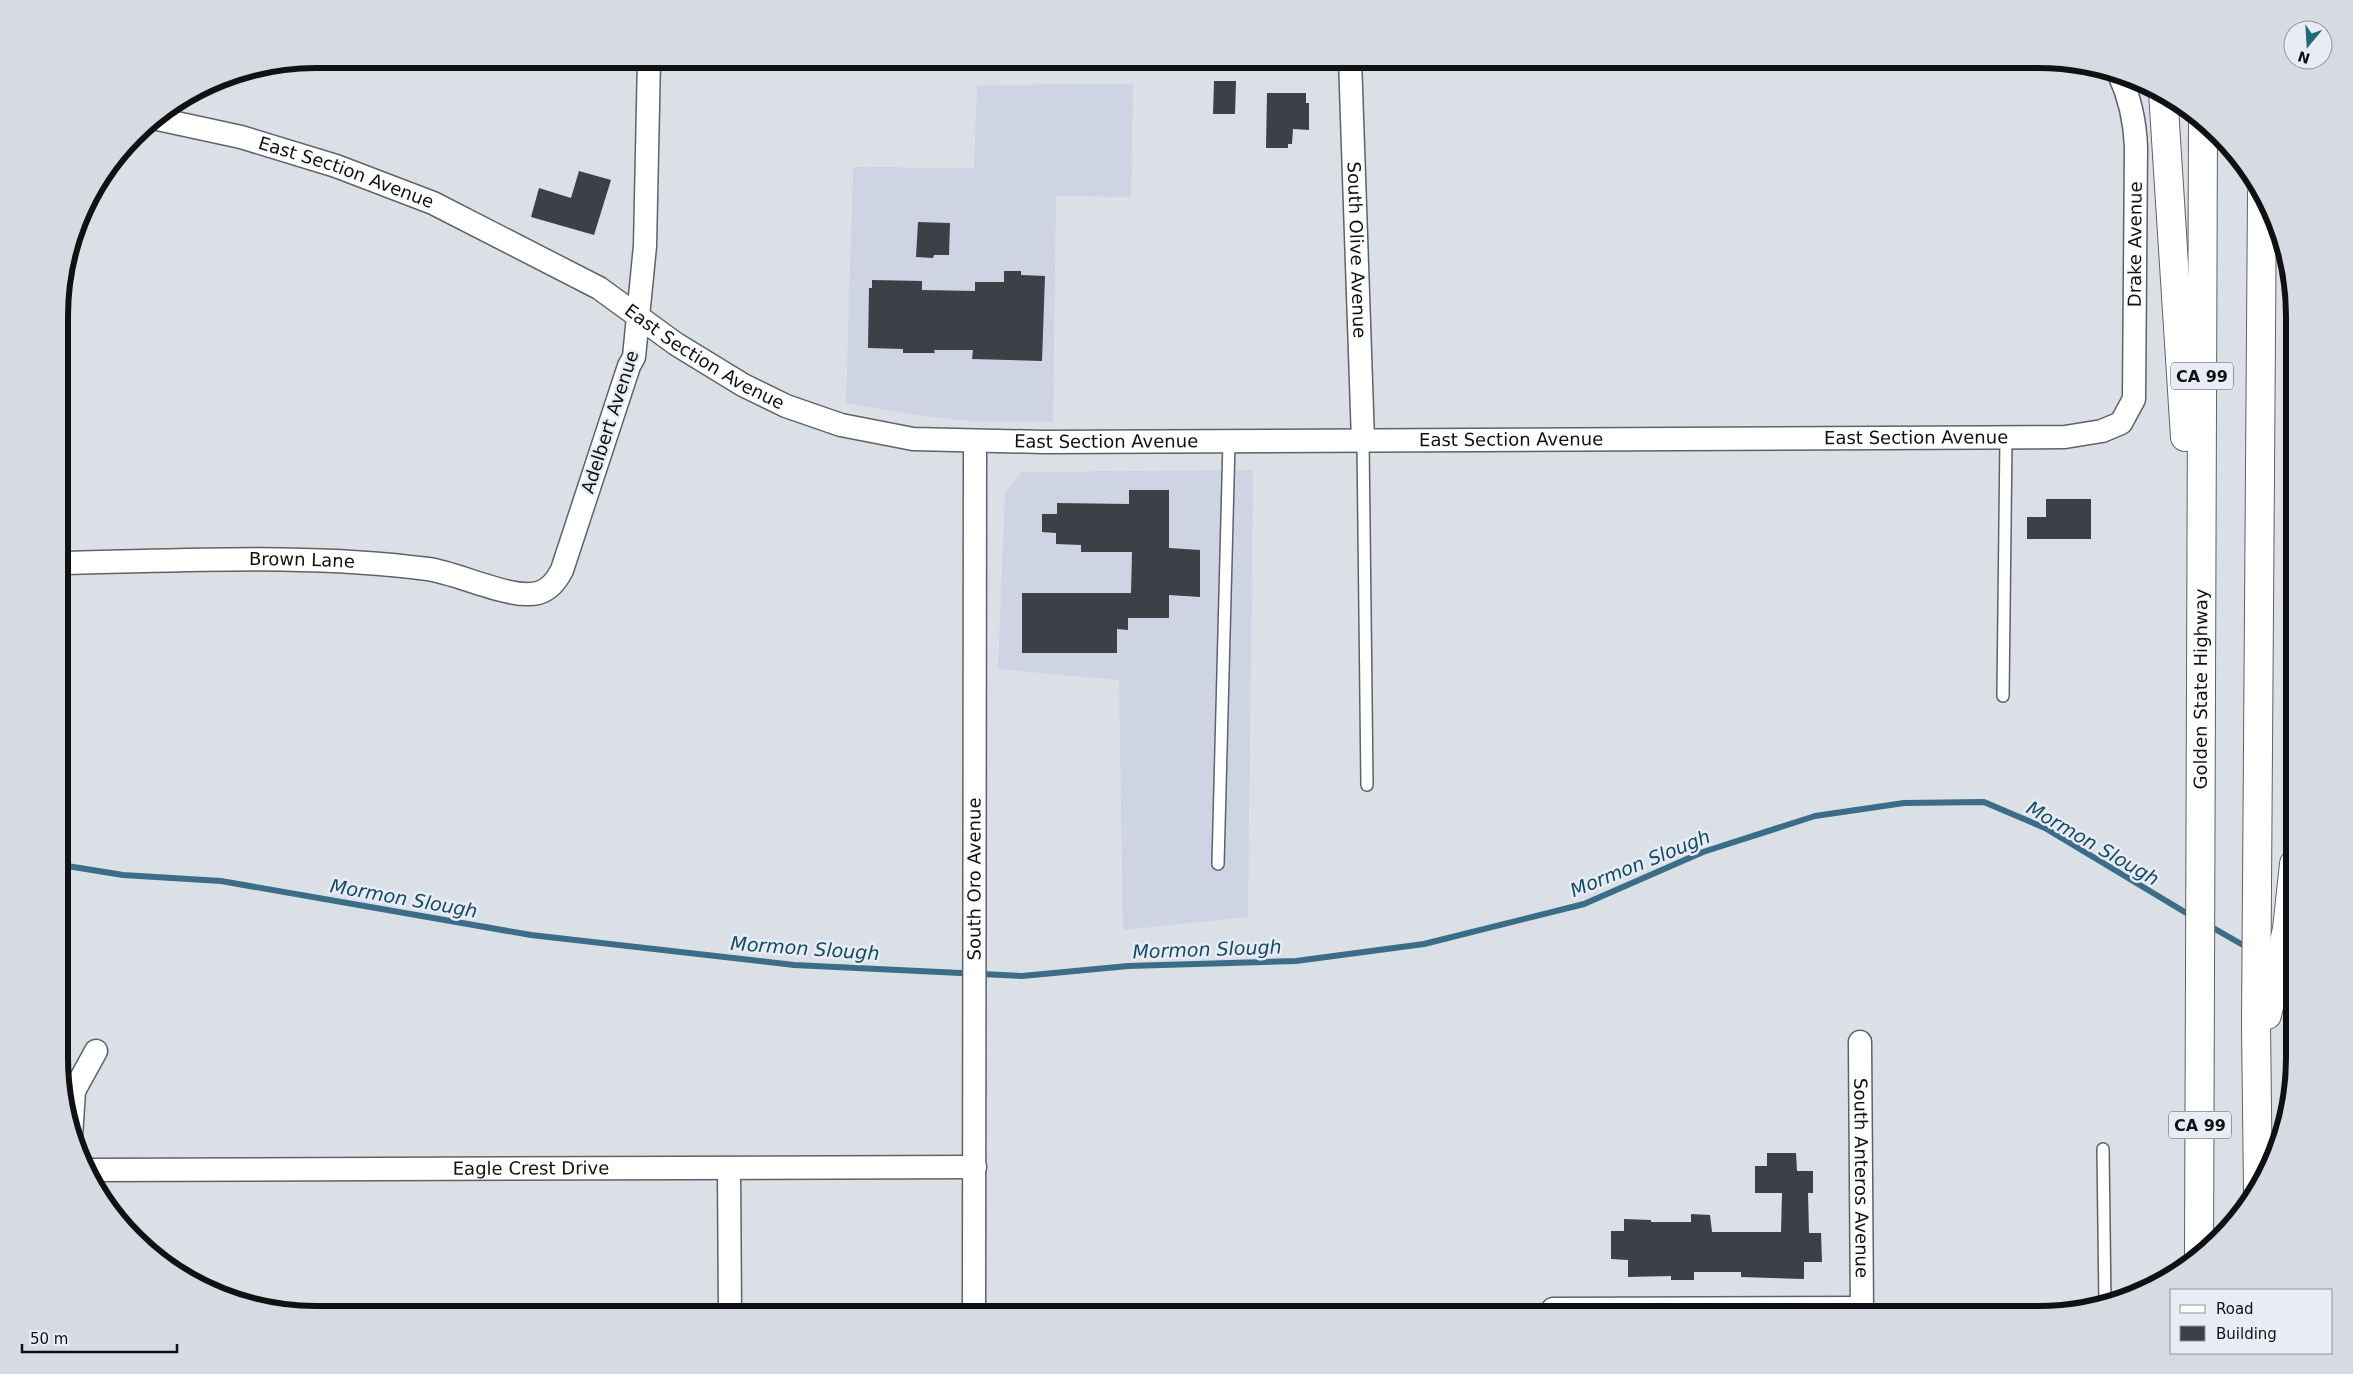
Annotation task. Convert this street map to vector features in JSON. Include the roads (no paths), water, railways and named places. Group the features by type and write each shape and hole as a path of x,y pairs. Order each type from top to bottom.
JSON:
{"highway":[{"path":"2163,101 2177,335 2201,631"},
{"name":"Golden State Highway","path":"2199,1247 2203,131"},
{"name":"CA 99","path":"2258,1172 2257,911 2262,210"},
{"path":"2259,1036 2286,935"}],"street":[{"name":"Adelbert Avenue","path":"539,592 549,588 562,570 629,366 634,357 645,246 649,68"},
{"name":"South Olive Avenue","path":"1350,68 1363,441"},
{"name":"Drake Avenue","path":"2123,83 2135,119 2136,147 2135,375 2134,399 2126,416"},
{"name":"East Section Avenue","path":"163,120 240,137 328,163 433,203 599,288 676,344 743,385 786,406 841,424 913,439 975,442 1229,442 2065,437 2102,432 2122,423 2126,416"},
{"name":"South Oro Avenue","path":"974,1306 975,442"},
{"name":"Brown Lane","path":"68,562 272,560 364,562 431,570 519,594 539,592"},
{"name":"South Anteros Avenue","path":"1860,1042 1862,1306"},
{"path":"73,1110 74,1091 96,1051"},
{"name":"Eagle Crest Drive","path":"94,1170 974,1168"},
{"path":"729,1170 730,1306"}],"lane":[{"path":"2003,696 2006,437"},
{"path":"1363,441 1367,785"},
{"path":"1218,864 1229,442"},
{"path":"2103,1149 2105,1297"}],"waterway":[{"name":"Mormon Slough","path":"68,866 123,875 221,881 531,935 794,965 1022,976 1128,966 1296,961 1424,944 1584,904 1703,852 1815,816 1904,803 1984,802 2045,828 2193,917"},
{"name":"Mormon Slough","path":"2208,925 2250,949"}]}
